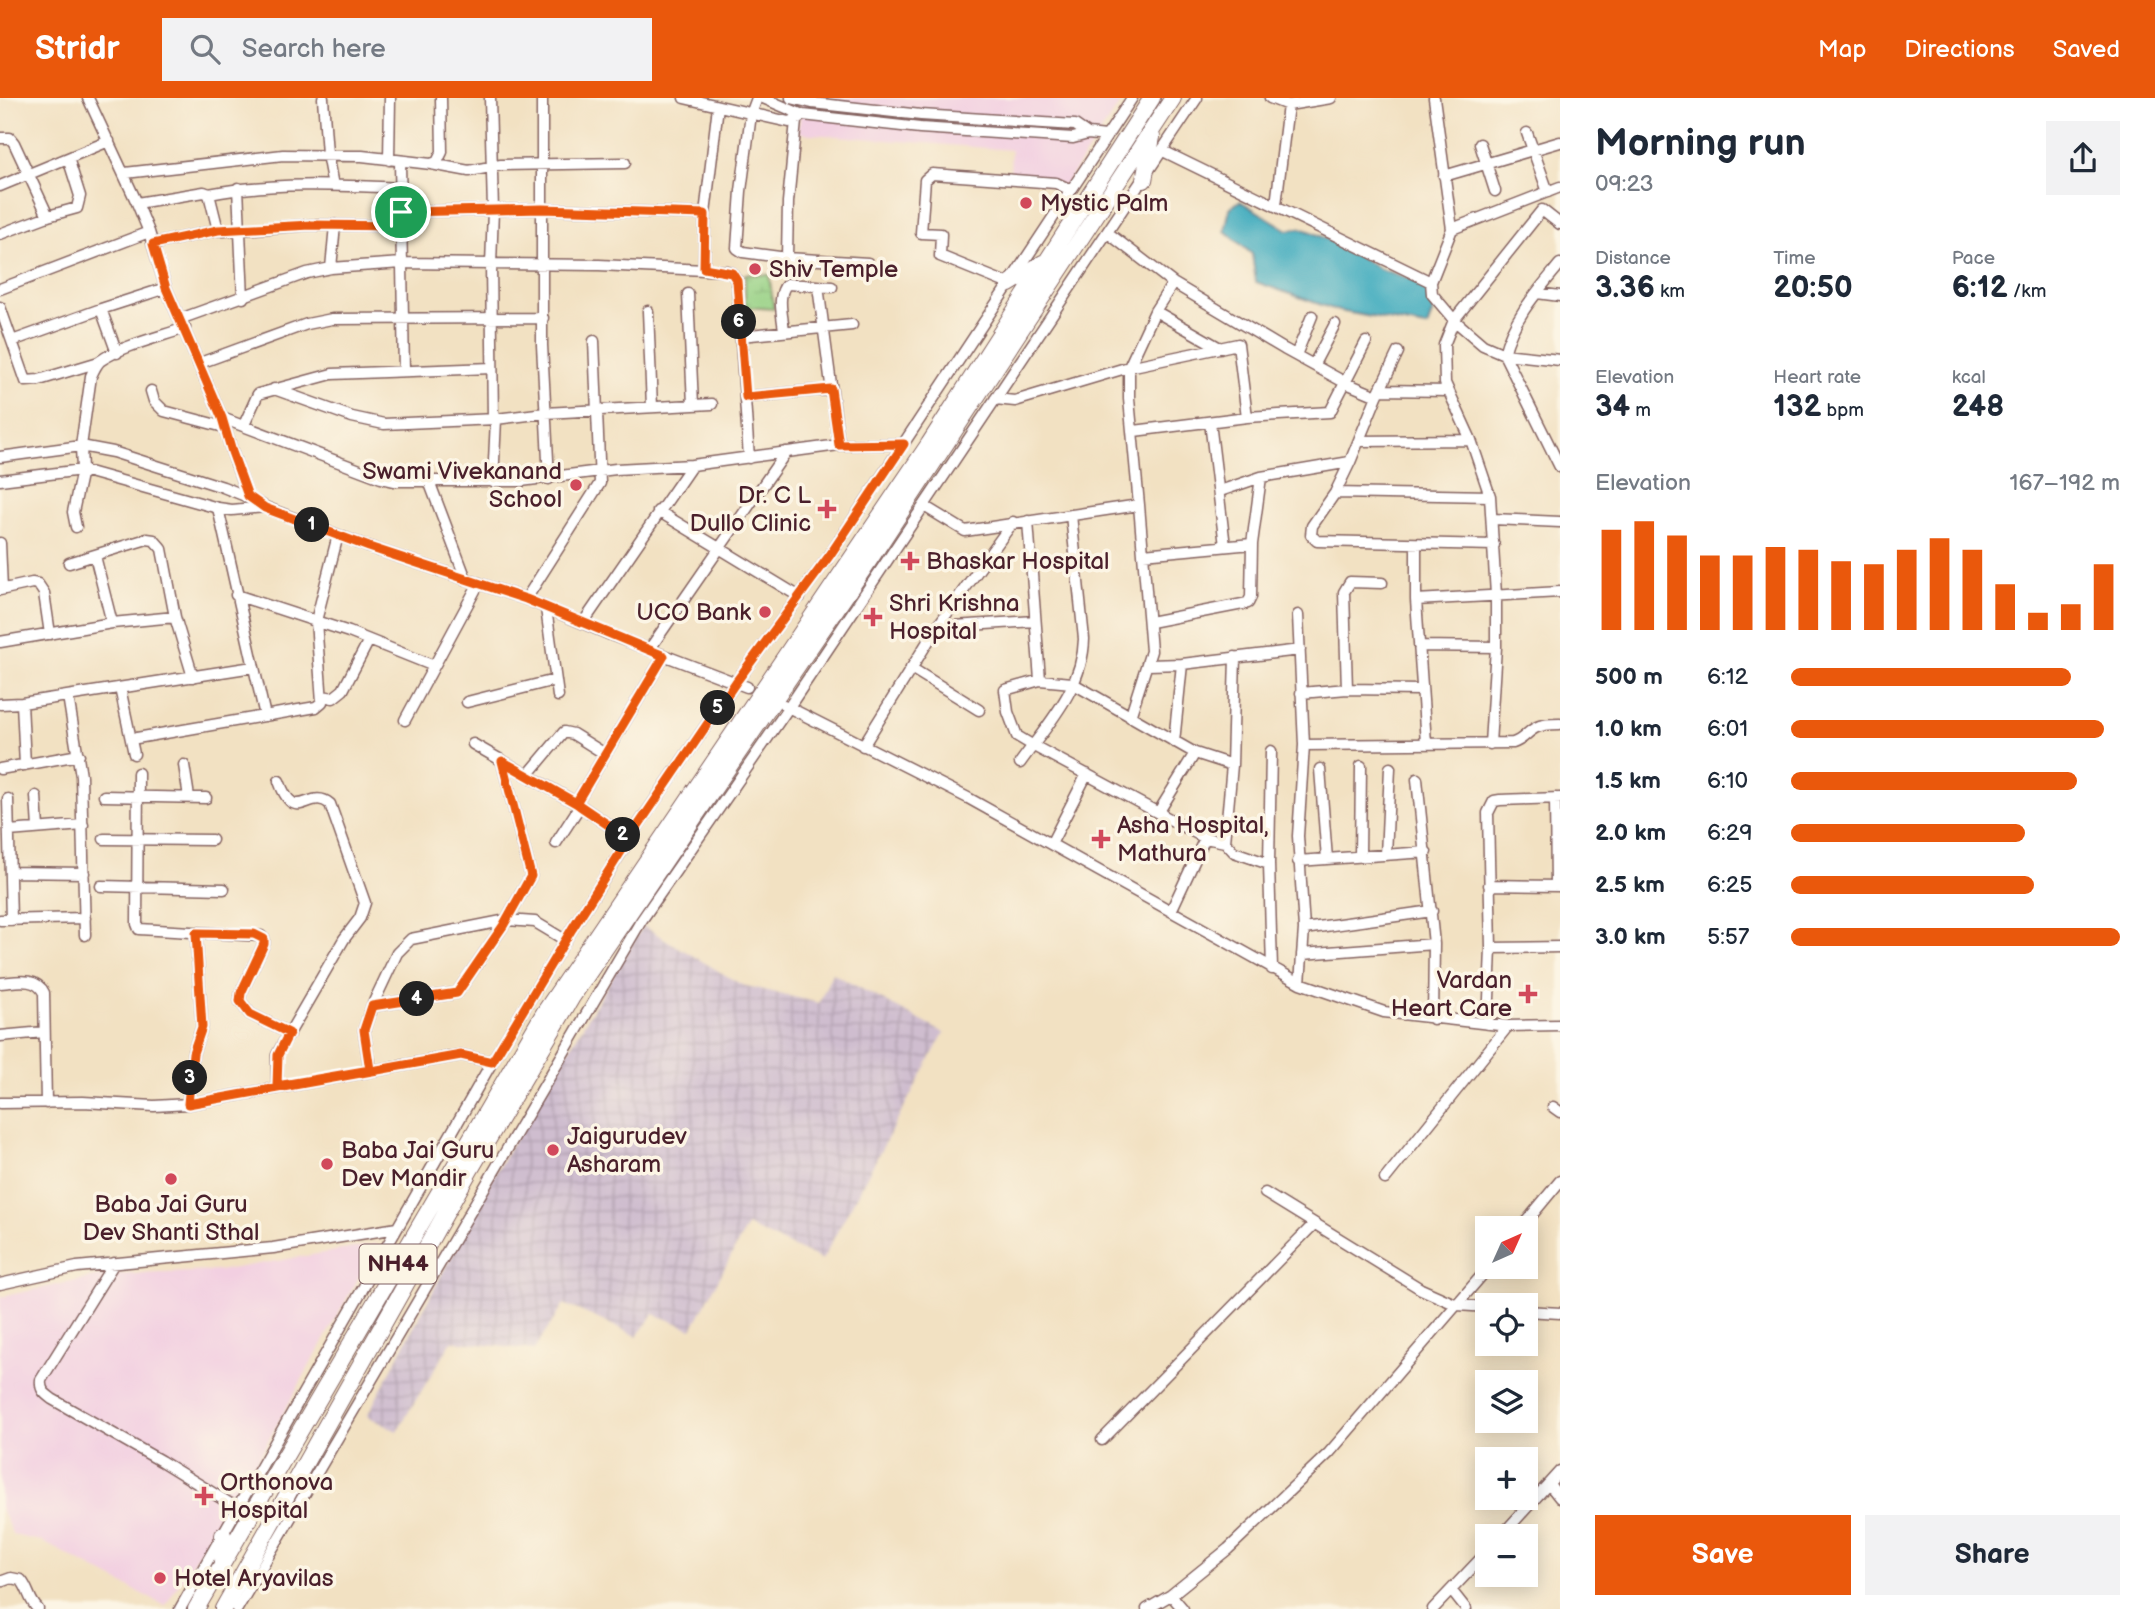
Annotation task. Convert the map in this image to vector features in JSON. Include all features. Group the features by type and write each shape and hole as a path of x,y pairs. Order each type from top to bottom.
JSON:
{"highway":[{"name":"NH44","path":"196,1609 544,1013 922,455 1152,98"},
{"name":"NH44","path":"223,1609 470,1170 572,997 857,580 1173,98"},
{"path":"1144,180 1154,128"},
{"path":"1009,284 1047,260"},
{"path":"222,1565 223,1535"}],"street":[{"path":"88,98 125,173 149,232 166,288 200,363 248,496"},
{"path":"323,98 327,154 333,186"},
{"path":"390,98 400,188 404,370"},
{"path":"431,164 437,162 442,152 441,98"},
{"path":"490,98 493,210 491,316 495,419 493,482"},
{"path":"542,98 542,266 549,478"},
{"path":"684,98 789,122 799,118"},
{"path":"868,263 787,258 743,252 736,247 751,114 760,98 799,118 1073,138 1088,134 1106,136"},
{"path":"791,98 811,103 877,110 1075,125 1088,134"},
{"path":"180,1609 492,1062 565,940 629,839 741,684 904,444 1132,98"},
{"path":"237,1609 641,921 924,506 1197,98"},
{"path":"1270,98 1288,106 1331,98"},
{"path":"1434,98 1452,229 1431,282 1432,294 1476,340 1504,354 1560,360"},
{"path":"704,268 705,214 718,106"},
{"path":"1276,205 1288,106"},
{"path":"874,123 877,110"},
{"path":"787,258 788,202 799,118"},
{"path":"1026,135 1027,122"},
{"path":"1490,744 1496,595 1490,496 1471,440 1448,391 1444,374 1444,345 1454,320 1542,210 1542,194 1527,133"},
{"path":"0,138 10,138 14,143 31,174 48,216"},
{"path":"0,186 108,141"},
{"path":"1444,176 1560,142"},
{"path":"1480,144 1494,191"},
{"path":"1163,151 1431,282"},
{"path":"125,173 255,156 327,154 431,164 469,172 492,166 625,163"},
{"path":"0,234 48,216 73,210 80,201 68,158"},
{"path":"1009,284 940,256 941,234 920,233 925,180 932,174 1056,183 1071,190"},
{"path":"1452,229 1560,187"},
{"path":"137,203 237,188 400,188"},
{"path":"237,188 243,298"},
{"path":"209,194 218,230"},
{"path":"401,212 542,209 705,214"},
{"path":"1542,210 1560,224"},
{"path":"331,268 335,226"},
{"path":"153,244 218,230 401,226"},
{"path":"0,289 149,232"},
{"path":"1108,233 1173,283 1346,383 1378,393 1448,391"},
{"path":"0,307 26,381 39,380 100,362 117,352 243,298 307,273 331,268 402,263 704,268 726,271 734,275 737,281 749,458"},
{"path":"1560,264 1509,333 1504,354 1560,467"},
{"path":"1130,717 1151,651 1134,431 1129,399 1129,367 1155,311 1173,283"},
{"path":"784,331 781,295 787,284 832,287"},
{"path":"818,286 839,445"},
{"path":"12,341 166,288"},
{"path":"1536,293 1560,296"},
{"path":"688,294 693,405"},
{"path":"101,309 117,352"},
{"path":"648,311 652,407"},
{"path":"1155,311 1220,348"},
{"path":"1296,355 1312,316"},
{"path":"200,363 320,321 404,317 543,318"},
{"path":"1314,364 1335,324"},
{"path":"740,336 852,325"},
{"path":"526,599 597,491 601,471 594,341"},
{"path":"1134,431 1247,417 1330,412 1366,342"},
{"path":"995,399 1015,401 1129,367 1238,344 1247,417"},
{"path":"1398,352 1335,493 1312,526 1311,536 1317,541 1494,545"},
{"path":"76,527 73,512 82,470 81,446 91,376 100,362"},
{"path":"244,425 258,394 332,374 492,368"},
{"path":"746,397 831,389"},
{"path":"274,390 374,423 495,419 545,413 712,404"},
{"path":"151,391 154,401 164,411 244,425 394,481 493,482 549,478 601,471 692,465 839,445 904,444"},
{"path":"1210,422 1225,546"},
{"path":"1359,441 1471,440"},
{"path":"0,457 81,446 113,452 223,486 248,496 265,508 526,599 664,656 741,684"},
{"path":"649,650 786,452"},
{"path":"1220,491 1261,477 1350,461"},
{"path":"583,623 692,465"},
{"path":"0,480 82,470 218,508 265,508"},
{"path":"1150,621 1248,603 1251,597 1252,544 1261,477"},
{"path":"429,481 466,579"},
{"path":"1335,493 1490,496"},
{"path":"924,506 965,531 1139,505"},
{"path":"218,508 265,716"},
{"path":"658,511 800,597"},
{"path":"1020,763 1067,699 1084,658 1071,515"},
{"path":"1492,519 1560,522"},
{"path":"1028,521 1040,680"},
{"path":"863,746 937,627 1013,522"},
{"path":"131,739 316,707 322,702 316,621 338,535"},
{"path":"69,563 148,539 154,540 162,549 175,617 193,677"},
{"path":"0,543 1,590 38,584 44,593 50,634"},
{"path":"1143,554 1252,544"},
{"path":"1416,545 1420,690 1426,743"},
{"path":"95,556 112,624"},
{"path":"1347,690 1344,601 1346,586 1350,582 1382,583"},
{"path":"405,720 480,583"},
{"path":"1416,600 1560,592"},
{"path":"236,595 369,640 434,666"},
{"path":"546,608 558,695"},
{"path":"1298,615 1304,745 1297,836 1304,929 1300,983"},
{"path":"0,642 175,617"},
{"path":"937,627 1035,621"},
{"path":"323,696 333,698 342,690 369,640"},
{"path":"1419,646 1496,647"},
{"path":"1148,665 1182,664 1300,650"},
{"path":"556,843 664,656"},
{"path":"1225,842 1232,765 1235,657"},
{"path":"1174,742 1182,664"},
{"path":"0,704 22,703 253,667"},
{"path":"911,668 979,710"},
{"path":"467,702 555,680"},
{"path":"1232,765 1195,753 1073,683 1040,680 1005,690 1008,712 1017,736 1205,838 1225,842 1234,852 1269,864"},
{"path":"120,688 134,754"},
{"path":"1301,693 1420,690"},
{"path":"68,696 79,755 85,935"},
{"path":"22,703 25,765"},
{"path":"787,706 968,799 1300,983 1384,1012 1508,1026 1560,1025"},
{"path":"1304,745 1490,744 1520,741 1532,729 1547,724 1560,724"},
{"path":"528,775 564,733 573,734 605,754"},
{"path":"473,744 578,804 629,839"},
{"path":"1271,751 1269,864 1272,969"},
{"path":"1158,813 1195,753"},
{"path":"0,769 79,755"},
{"path":"372,1006 457,993 506,920 531,876 502,761"},
{"path":"184,765 189,797"},
{"path":"1360,856 1361,766"},
{"path":"1386,855 1390,768"},
{"path":"1320,769 1327,859"},
{"path":"138,773 139,929 254,934 264,939 240,1001 250,1014 289,1033"},
{"path":"1051,844 1087,774"},
{"path":"1417,779 1432,911 1433,1019"},
{"path":"277,1086 278,1055 344,939 360,918 365,903 330,804 326,800 295,804 290,802 285,797 279,780"},
{"path":"36,796 38,828"},
{"path":"104,796 206,798"},
{"path":"1488,1024 1491,948 1489,885 1488,813 1490,806 1500,800 1557,798 1558,886 1489,885"},
{"path":"8,799 10,873 5,920 85,918"},
{"path":"9,831 83,825"},
{"path":"1171,911 1205,838"},
{"path":"104,839 212,840"},
{"path":"1298,861 1426,852"},
{"path":"10,873 84,873"},
{"path":"101,886 224,889"},
{"path":"1304,929 1432,911"},
{"path":"370,1070 364,1030 372,1006 397,953 411,939 506,920 535,922 565,940"},
{"path":"188,1104 193,1053 202,1027 196,933"},
{"path":"1302,954 1434,944"},
{"path":"1491,948 1560,947"},
{"path":"0,983 34,982 41,986 44,993 46,1103"},
{"path":"1385,1179 1508,1026"},
{"path":"0,1037 44,1032"},
{"path":"0,1103 154,1106 188,1104 461,1055 492,1062"},
{"path":"1531,1216 1560,1181"},
{"path":"1265,1193 1412,1284 1457,1305 1475,1306"},
{"path":"1101,1440 1313,1225"},
{"path":"0,1284 77,1267 274,1248 397,1228"},
{"path":"114,1263 41,1380 40,1387 52,1399 237,1508"},
{"path":"1147,1609 1171,1595 1251,1528 1329,1453 1479,1279"},
{"path":"1538,1312 1560,1313"},
{"path":"1512,1524 1560,1471"},
{"path":"1549,1483 1560,1498"},
{"path":"1433,1609 1475,1565"},
{"path":"0,1582 11,1578 21,1580 38,1609"},
{"path":"1451,1590 1466,1609"},
{"path":"1171,1595 1183,1609"}],"shaded area":[{"path":"801,98 1124,98 1062,189 1010,174 1011,150 799,133"},
{"path":"643,926 742,985 819,1003 832,973 944,1033 822,1260 747,1226 692,1329 654,1314 637,1336 564,1304 534,1350 452,1341 397,1431 367,1416 498,1168"},
{"path":"377,1244 257,1461 165,1606 41,1541 13,1535 0,1507 0,1297 105,1275 218,1271"}],"green space":[{"path":"745,274 769,275 774,309 745,307"}],"water":[{"path":"1240,201 1288,230 1300,228 1312,232 1380,269 1417,281 1431,292 1436,303 1427,327 1339,311 1256,282 1252,254 1225,231 1230,208"}],"place":[{"name":"Mystic Palm","path":"1026,203"},
{"name":"Shiv Temple","path":"755,269"},
{"name":"Swami Vivekanand School","path":"576,485"},
{"name":"Dr. C L Dullo Clinic","path":"827,509"},
{"name":"Bhaskar Hospital","path":"910,561"},
{"name":"UCO Bank","path":"765,612"},
{"name":"Shri Krishna Hospital","path":"873,617"},
{"name":"Asha Hospital, Mathura","path":"1101,839"},
{"name":"Vardan Heart Care","path":"1528,994"},
{"name":"Jaigurudev Asharam","path":"553,1150"},
{"name":"Baba Jai Guru Dev Mandir","path":"327,1164"},
{"name":"Baba Jai Guru Dev Shanti Sthal","path":"171,1179"},
{"name":"Orthonova Hospital","path":"204,1496"},
{"name":"Hotel Aryavilas","path":"160,1578"}],"route":[{"path":"401,212 401,226 311,225 218,230 153,244 166,288 222,418 248,496 265,508 369,547 526,599 664,656 576,803 629,839 492,1062 461,1055 188,1104 193,1053 202,1027 196,933 254,934 264,939 240,1001 250,1014 289,1033 278,1055 277,1086 370,1070 364,1030 372,1006 457,993 503,926 531,876 502,761 576,803 580,806 629,839 736,682 830,555 904,444 839,445 831,389 746,397 737,281 732,273 704,268 705,214 542,209 401,212"}]}
